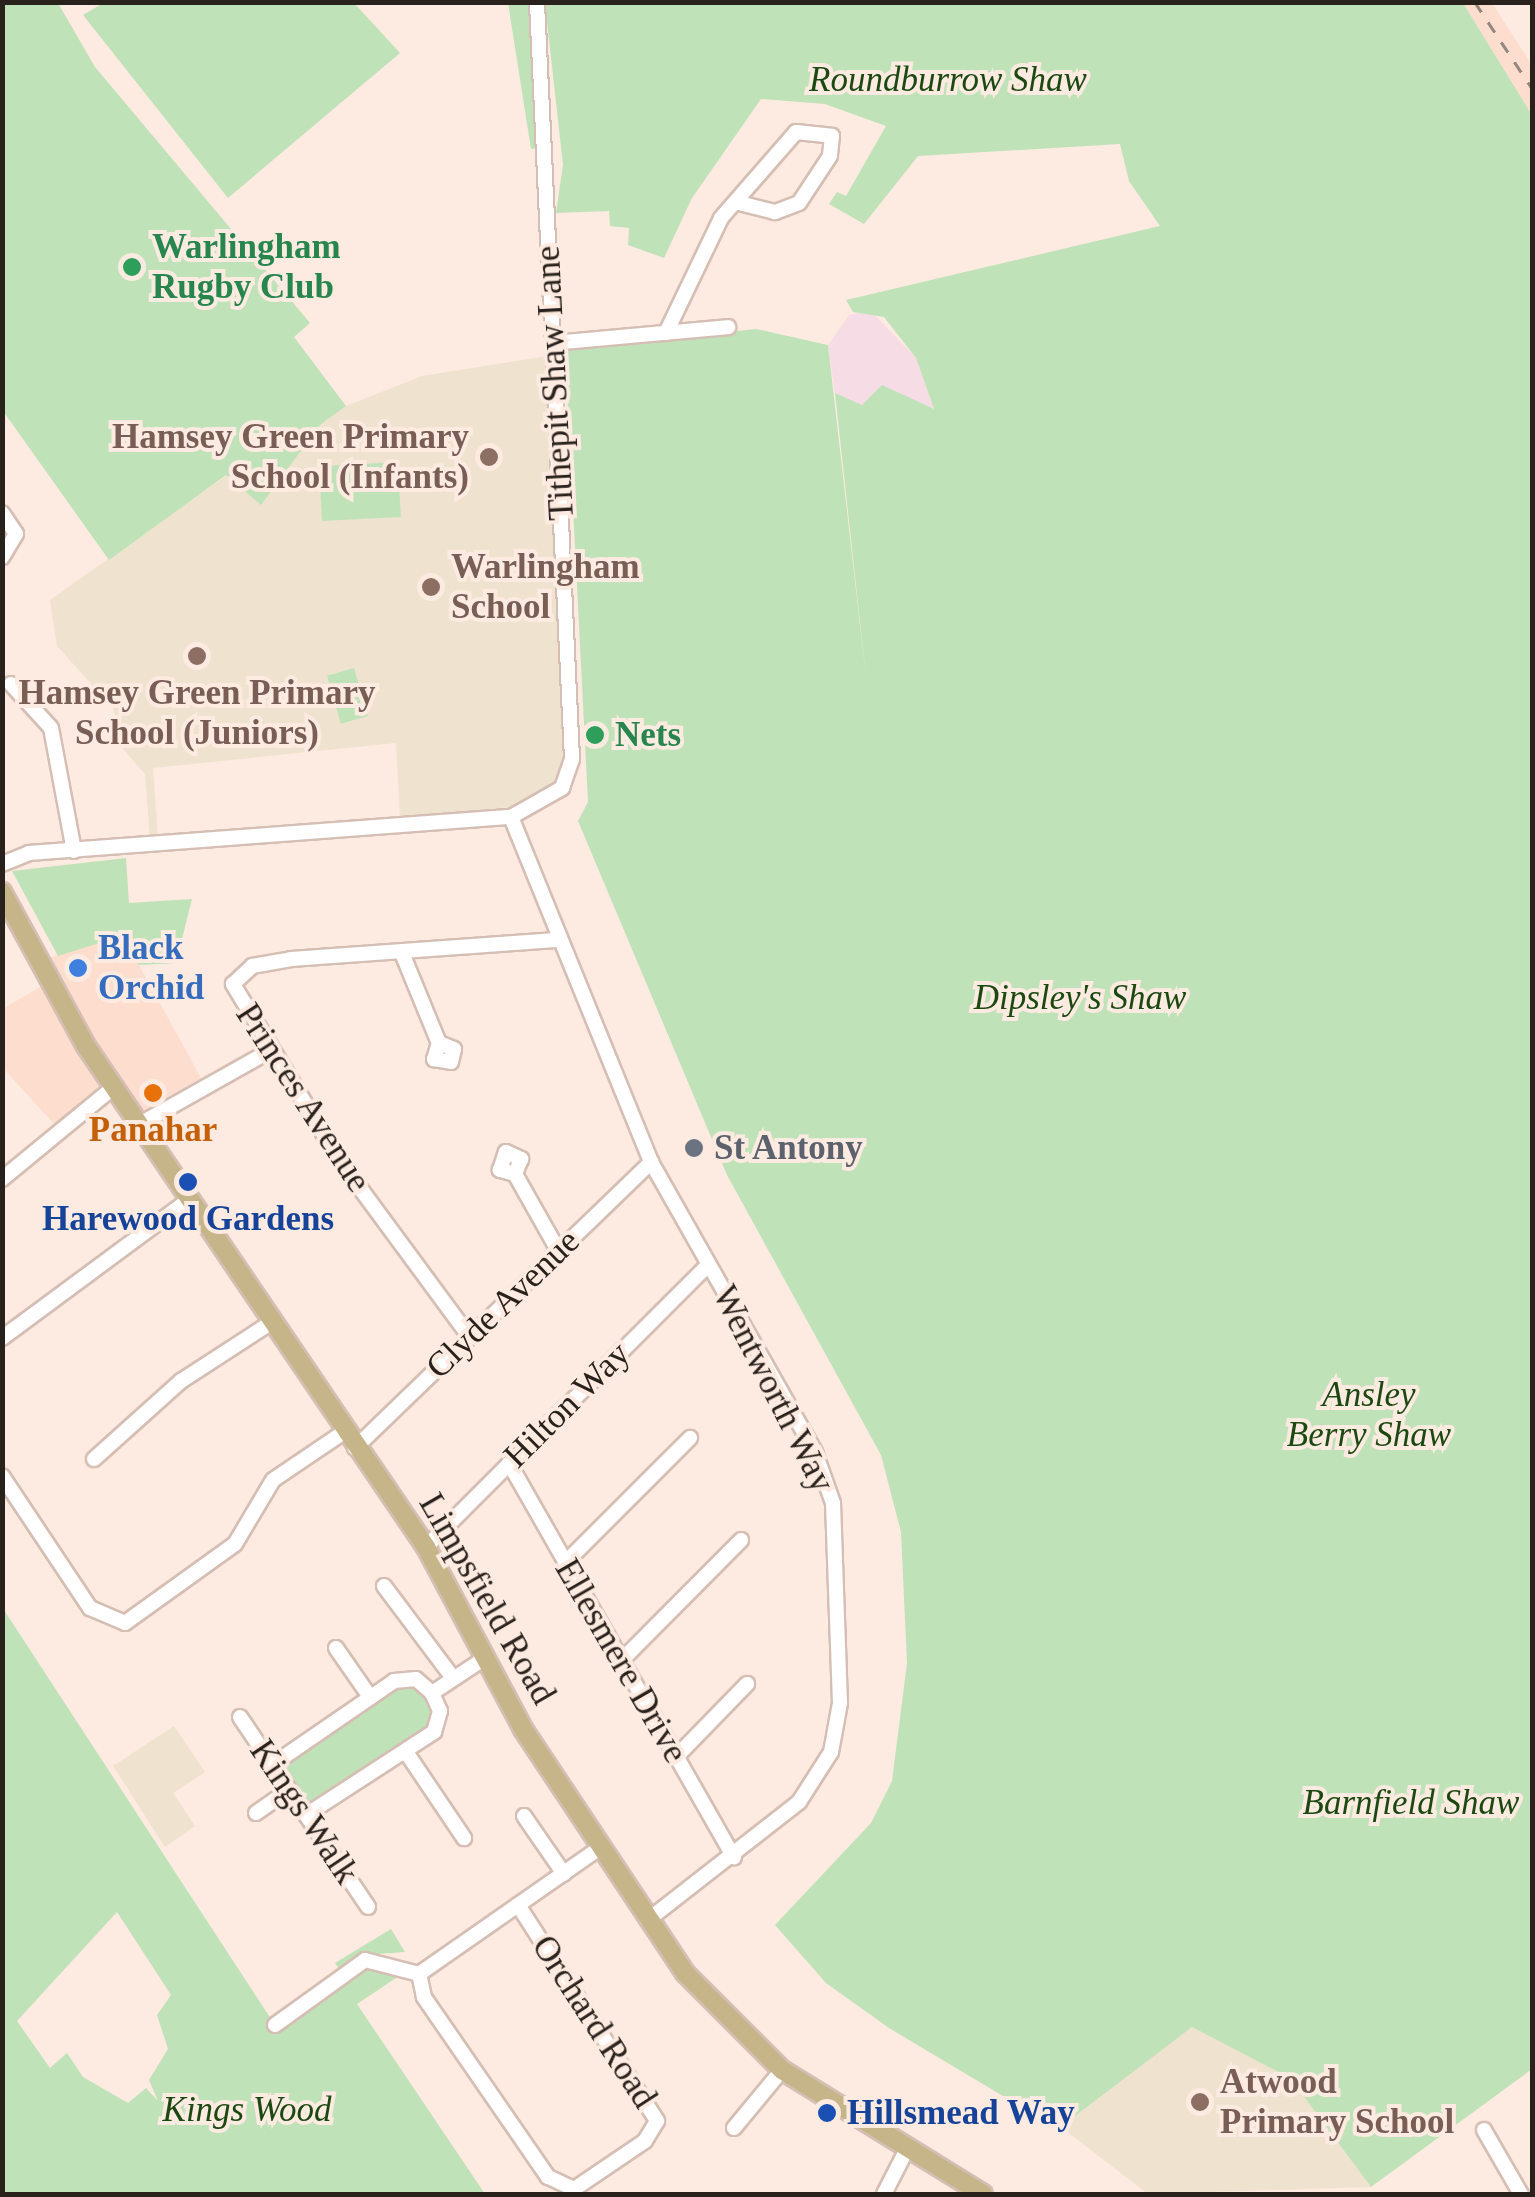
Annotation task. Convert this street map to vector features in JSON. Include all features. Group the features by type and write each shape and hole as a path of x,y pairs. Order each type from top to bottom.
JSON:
{"main road":[{"name":"Limpsfield Road","path":"2,892 114,1087 344,1432 426,1547 486,1658 601,1847 685,1973 782,2070 983,2194"}],"street":[{"path":"528,2 538,8"},
{"name":"Tithepit Shaw Lane","path":"3,862 74,850 512,817 550,802 572,759 538,8"},
{"path":"666,332 703,247 796,132 832,136 830,156 799,203 774,212 739,203"},
{"path":"553,343 728,327"},
{"path":"2,513 16,534 2,557"},
{"path":"12,684 51,728 74,850"},
{"name":"Wentworth Way","path":"512,817 651,1162 825,1472 836,1543 840,1703 831,1752 799,1802 734,1858 648,1920"},
{"name":"Princes Avenue","path":"469,1336 268,1052 236,996 235,976 291,959 559,940"},
{"path":"402,952 439,1043"},
{"path":"140,1124 268,1052"},
{"path":"2,1178 114,1087"},
{"name":"Clyde Avenue","path":"355,1448 651,1162"},
{"path":"515,1174 558,1250"},
{"path":"2,1338 190,1199"},
{"name":"Hilton Way","path":"426,1547 708,1265"},
{"path":"94,1459 181,1381 272,1322"},
{"path":"2,1476 90,1608 125,1623 235,1544 273,1480 344,1432"},
{"path":"565,1562 690,1438"},
{"name":"Ellesmere Drive","path":"509,1463 734,1858"},
{"path":"622,1660 741,1540"},
{"path":"391,1589 453,1678"},
{"path":"336,1648 370,1697"},
{"path":"432,1693 486,1658"},
{"path":"272,1765 394,1680 416,1680 432,1693 440,1711 434,1732 306,1815"},
{"path":"676,1756 748,1684"},
{"name":"Kings Walk","path":"240,1718 368,1907"},
{"path":"406,1752 464,1838"},
{"path":"256,1814 289,1790"},
{"path":"524,1816 564,1874"},
{"name":"Orchard Road","path":"518,1905 654,2110 645,2141 583,2186 548,2177 424,1997 419,1974 601,1847"},
{"path":"274,2025 365,1960 419,1974"},
{"path":"734,2128 782,2070"},
{"path":"1484,2130 1522,2194"},
{"path":"884,2194 906,2150"}],"shaded area":[{"path":"1463,3 1492,3 1532,65 1532,115"},
{"path":"870,310 916,358 934,410 882,386 862,405 835,393 828,345 849,315"},
{"path":"548,356 565,758 555,785 509,807 400,818 396,743 153,768 158,838 150,839 145,774 123,749 113,708 57,646 50,600 227,475 261,504 320,425 346,406 422,376"},
{"path":"131,933 139,965 201,1078 141,1112 94,1048 49,958"},
{"path":"44,985 103,1085 54,1124 3,1068 2,1009"},
{"path":"174,1726 205,1772 173,1793 195,1826 165,1847 113,1766"},
{"name":"Atwood Primary School","path":"1191,2026 1290,2078 1371,2187 1148,2194 1061,2127"}],"green space":[{"path":"105,2 354,3 400,53 228,198 83,15"},
{"name":"Warlingham Rugby Club","path":"2,3 58,3 95,67 310,323 294,337 346,406 320,425 261,505 226,475 109,560 3,411"},
{"path":"508,3 528,3 534,17 539,148 531,149"},
{"path":"1463,3 1532,115 1532,2069 1371,2187 1290,2078 1192,2027 1058,2129 889,2028 826,1983 775,1925 871,1823 892,1781 907,1663 901,1532 881,1455 727,1175 578,821 588,802 565,350 756,329 828,345 867,686 835,393 862,405 882,385 934,409 916,358 884,317 853,312 846,300 1160,226 1129,181 1120,144 918,156 864,224 829,204 837,192 846,196 886,126 825,104 761,99 692,198 664,258 628,245 629,228 610,226 609,211 556,213 563,165 545,4"},
{"path":"398,462 401,517 322,521 319,466"},
{"path":"354,668 368,716 341,724 327,676"},
{"path":"126,858 129,903 192,899 176,963 139,965 131,933 58,956 12,871"},
{"name":"Kings Wood","path":"2,1607 271,2019 367,1965 402,1974 357,2004 485,2194 3,2194","holes":["117,1912 171,1995 157,2015 168,2049 149,2080 158,2101 146,2088 128,2103 83,2077 67,2053 50,2068 17,2021"]},
{"path":"415,1686 434,1711 428,1728 304,1805 280,1763 394,1687"},
{"path":"391,1929 405,1952 364,1955 339,1969 335,1963"}],"railway":[{"path":"1475,2 1532,88"}],"place":[{"name":"Warlingham Rugby Club","path":"132,267"},
{"name":"Hamsey Green Primary School (Infants)","path":"489,457"},
{"name":"Warlingham School","path":"431,587"},
{"name":"Hamsey Green Primary School (Juniors)","path":"197,656"},
{"name":"Nets","path":"595,735"},
{"name":"Black Orchid","path":"78,968"},
{"name":"Panahar","path":"153,1093"},
{"name":"St Antony","path":"694,1148"},
{"name":"Harewood Gardens","path":"188,1182"},
{"name":"Atwood Primary School","path":"1200,2102"},
{"name":"Hillsmead Way","path":"827,2113"}],"park label":[{"name":"Roundburrow Shaw","path":"948,80"},
{"name":"Dipsley's Shaw","path":"1080,998"},
{"name":"Ansley Berry Shaw","path":"1369,1415"},
{"name":"Barnfield Shaw","path":"1411,1803"}]}
